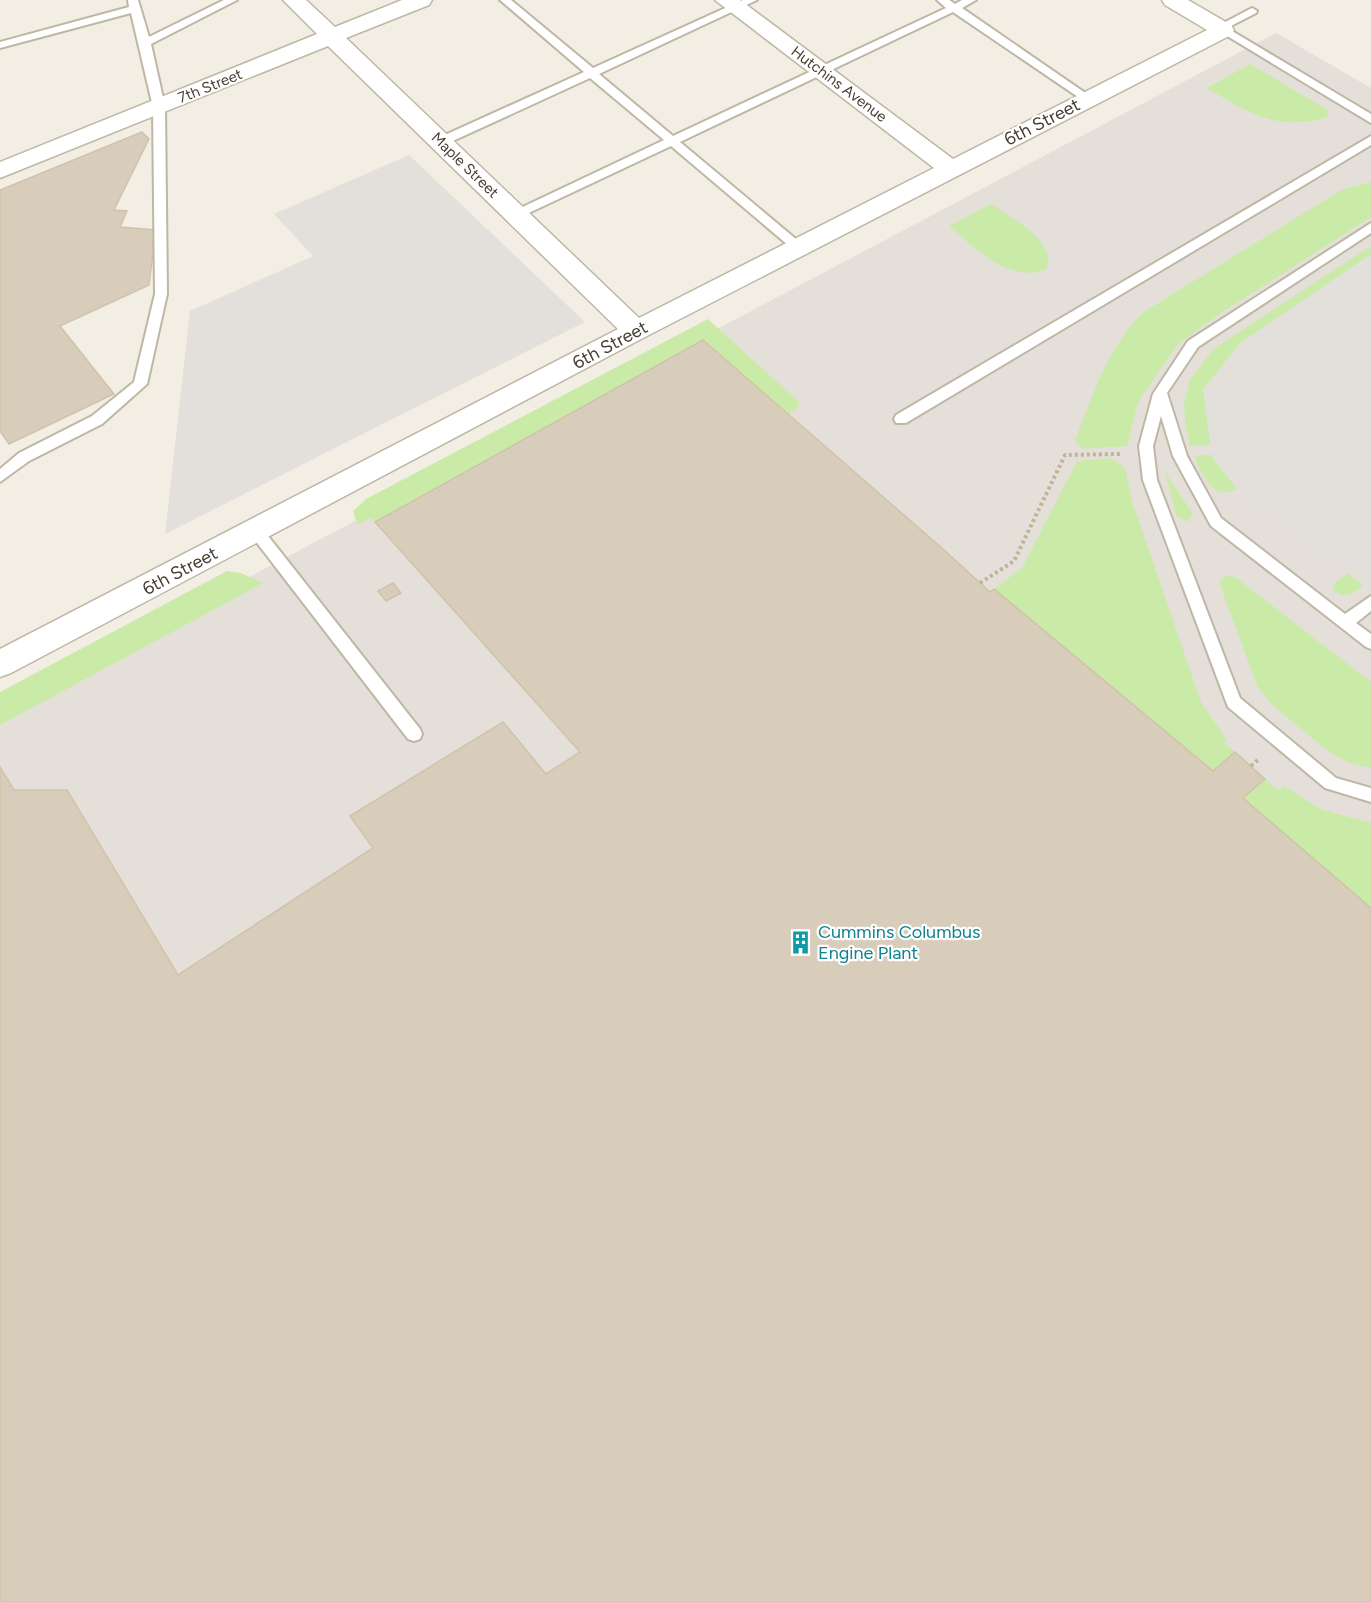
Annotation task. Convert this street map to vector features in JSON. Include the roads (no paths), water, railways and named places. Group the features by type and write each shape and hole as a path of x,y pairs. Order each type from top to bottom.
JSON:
{"street":[{"name":"Maple Street","path":"294,0 636,331"},
{"name":"7th Street","path":"0,171 421,0"},
{"path":"1173,0 1221,29"},
{"name":"Hutchins Avenue","path":"738,2 819,70 951,169"},
{"name":"6th Street","path":"0,664 636,331 1221,29"}],"lane":[{"path":"145,43 232,0"},
{"path":"505,0 799,248"},
{"path":"942,0 1088,99"},
{"path":"516,215 971,0"},
{"path":"440,142 738,2"},
{"path":"0,45 135,4 159,107 161,294 140,384 98,420 24,458 0,477"},
{"path":"1252,11 1221,29 1371,119"},
{"path":"901,419 1371,140"},
{"path":"1371,227 1193,344 1160,394 1146,446 1150,480 1233,702 1331,783 1371,795"},
{"path":"1160,394 1180,456 1216,522 1371,644"},
{"path":"256,531 414,734"},
{"path":"1345,623 1371,602"}],"place":[{"name":"Cummins Columbus Engine Plant","path":"800,942"}]}
